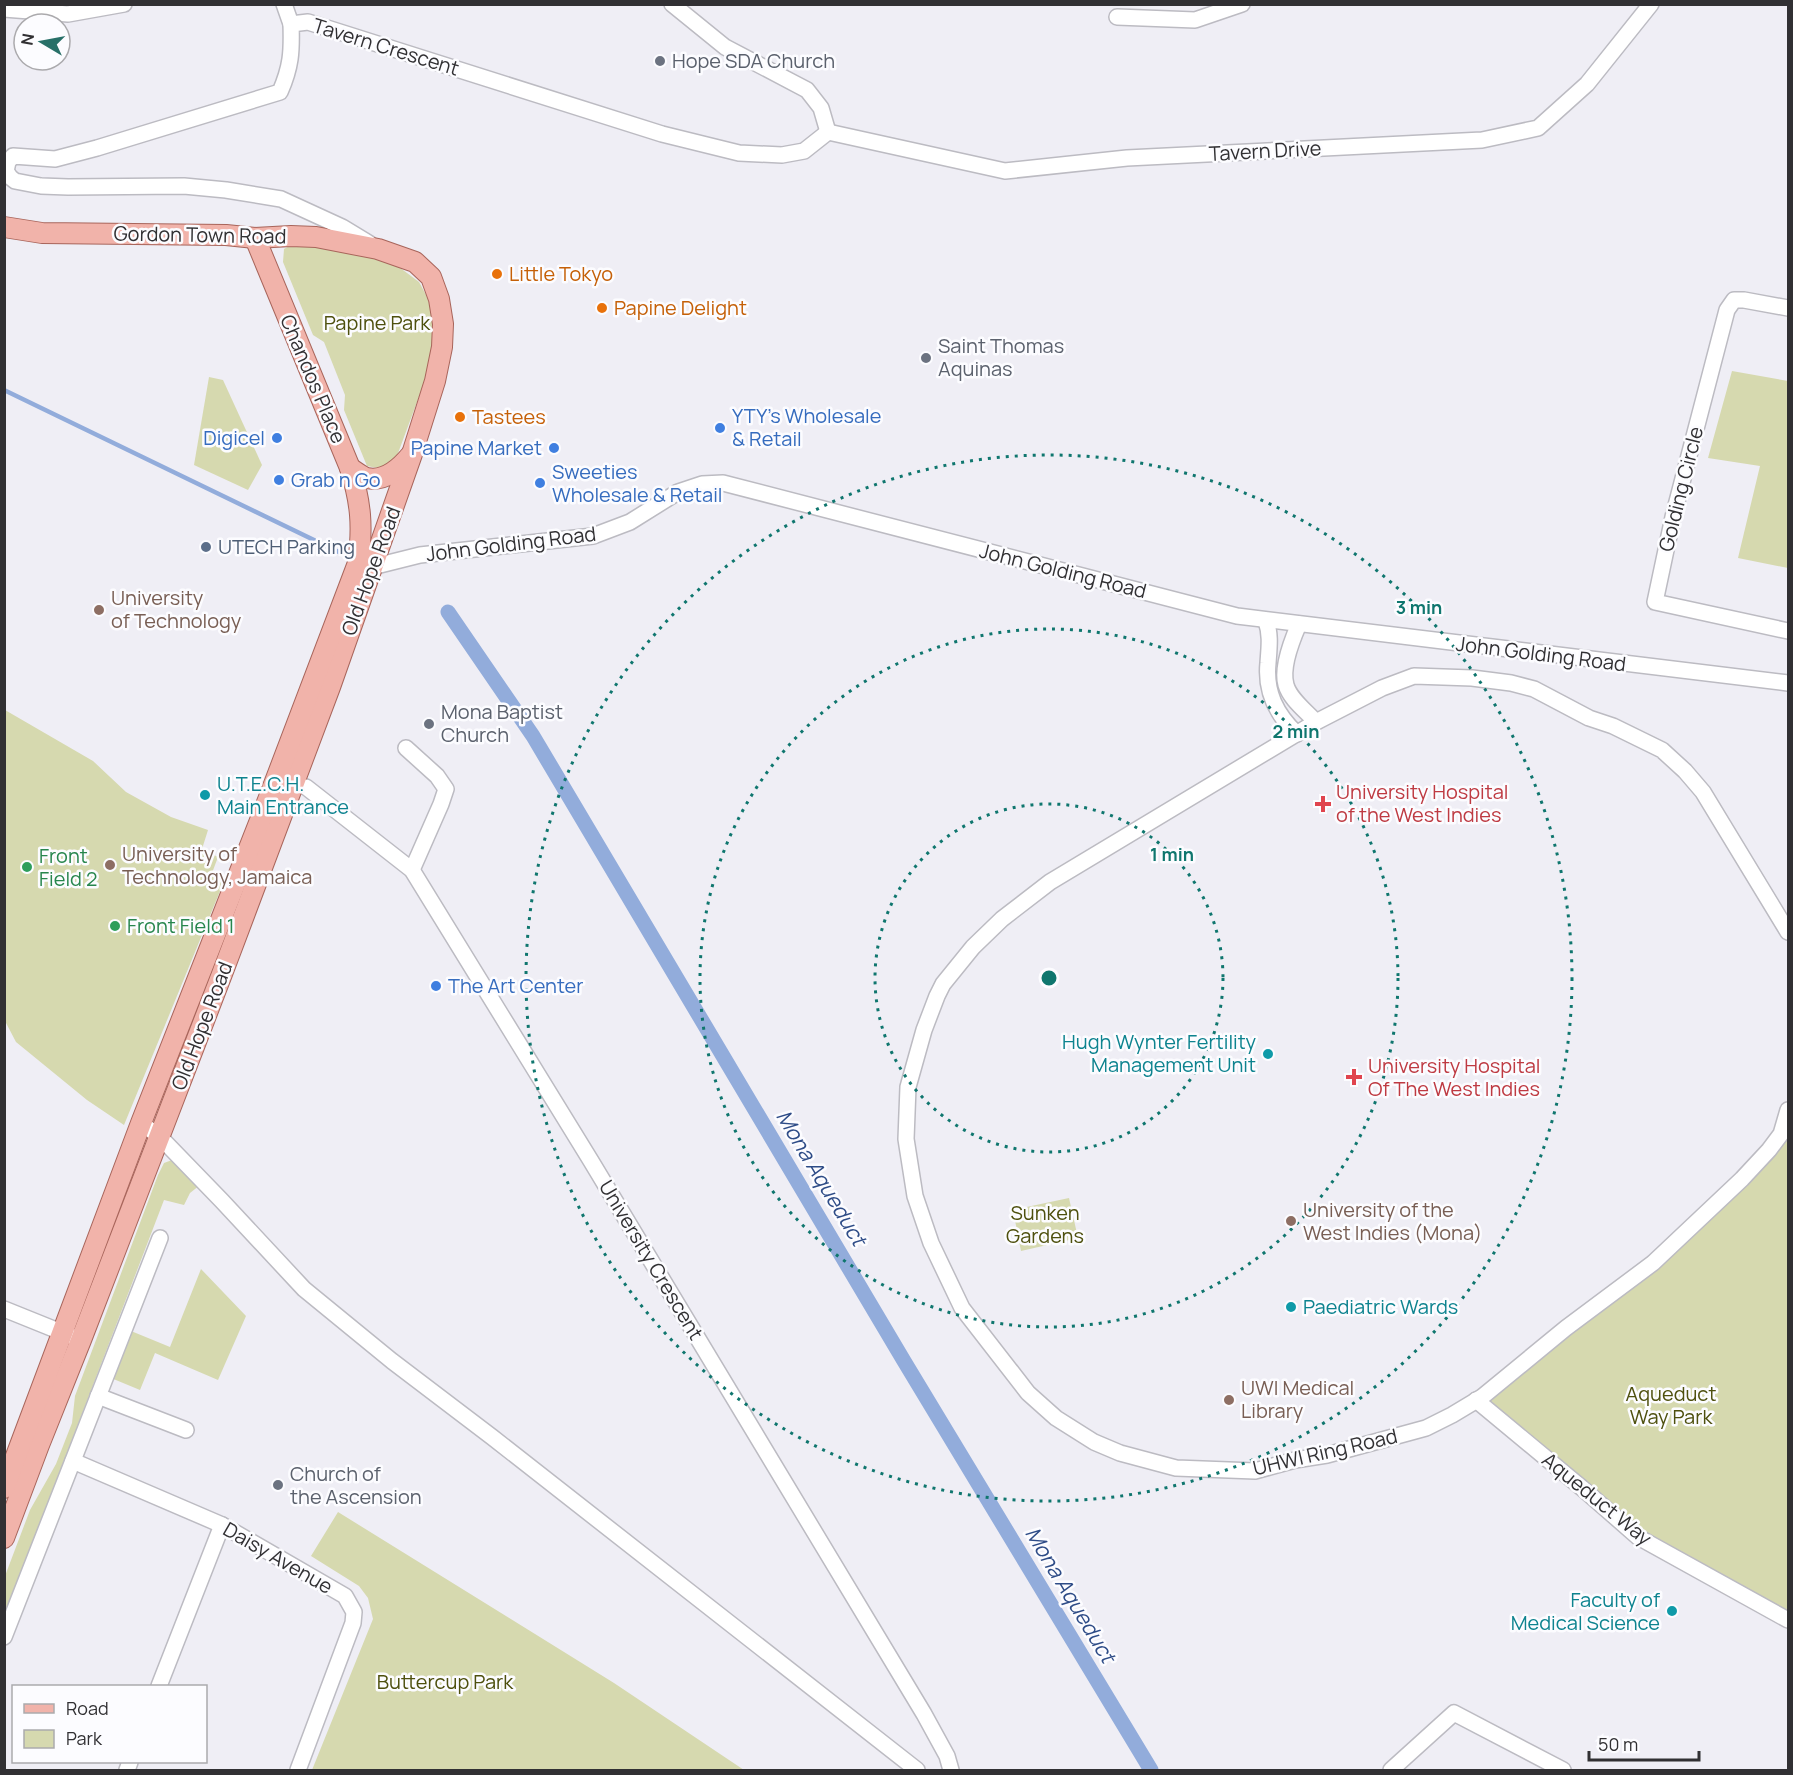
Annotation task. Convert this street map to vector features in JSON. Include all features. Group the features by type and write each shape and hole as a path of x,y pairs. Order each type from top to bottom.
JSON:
{"main road":[{"name":"Gordon Town Road","path":"4,227 42,233 226,234 255,238 316,237 386,251"},
{"name":"Chandos Place","path":"255,238 350,468 358,494 362,524"},
{"name":"Old Hope Road","path":"4,1488 141,1123 412,454 435,381 442,347 443,324 440,299 431,277 416,262 386,251"},
{"path":"350,468 367,478 384,477 400,467 412,454"},
{"name":"Old Hope Road","path":"4,1538 330,687 364,569 359,553 362,524"}],"street":[{"path":"4,9 68,14 124,4"},
{"path":"284,4 291,24"},
{"path":"672,4 725,47 807,90 820,108 828,132"},
{"path":"1117,17 1194,20 1242,4"},
{"name":"Tavern Drive","path":"828,132 1005,171 1127,158 1482,140 1538,128 1587,84 1651,4"},
{"name":"Tavern Crescent","path":"386,251 342,227 281,199 184,186 41,186 15,181 9,177 6,171 8,162 13,156 56,159 280,92 292,56 291,24 308,22 662,134 739,153 782,155 804,151 828,132"},
{"name":"Golding Circle","path":"1788,308 1734,300 1727,310 1673,517 1655,602 1788,631"},
{"name":"John Golding Road","path":"364,569 420,555 593,536 630,522 678,492 702,484 723,483 1237,616 1788,683"},
{"path":"1266,621 1270,632 1267,670 1269,691 1275,707 1297,734"},
{"path":"1299,624 1289,651 1285,674 1286,685 1293,699 1316,722"},
{"name":"UHWI Ring Road","path":"1788,932 1703,792 1662,750 1612,726 1589,718 1534,689 1511,683 1472,678 1414,676 1382,688 1316,722 1050,882 1002,919 973,946 943,984 924,1030 908,1087 906,1139 915,1196 931,1244 962,1308 1022,1385 1056,1418 1094,1442 1120,1453 1176,1468 1255,1471 1295,1460 1327,1455 1426,1428 1476,1400 1566,1328 1653,1263 1742,1179 1769,1150 1781,1134 1788,1110"},
{"path":"406,748 437,776 446,789 412,870"},
{"name":"University Crescent","path":"306,787 412,870 591,1161 901,1675 947,1756 951,1770"},
{"path":"141,1123 159,1137 222,1201 304,1289 392,1361 917,1770"},
{"path":"4,1637 160,1238"},
{"path":"4,1309 81,1340"},
{"path":"98,1396 186,1430"},
{"name":"Aqueduct Way","path":"1476,1400 1638,1537 1788,1620"},
{"name":"Daisy Avenue","path":"73,1461 222,1525 345,1596 354,1612 350,1633 298,1770"},
{"path":"159,1685 222,1525"},
{"path":"1390,1770 1454,1713 1563,1770"}],"green space":[{"name":"Papine Park","path":"298,241 377,258 399,267 419,282 436,313 430,367 394,464 383,469 367,466 344,410 345,395 324,342 313,335 283,262 284,249"},
{"path":"1732,371 1788,381 1788,568 1738,558 1760,466 1708,458"},
{"path":"209,377 223,380 262,465 248,490 194,465"},
{"name":"Front Field 1","path":"5,710 93,761 126,792 171,817 208,830 202,849 218,857 212,873 225,879 124,1125 87,1100 16,1042 5,1021"},
{"name":"Aqueduct Way Park","path":"1788,1127 1788,1615 1639,1533 1484,1400 1552,1347"},
{"path":"172,1160 182,1166 200,1185 190,1193 184,1205 164,1200 5,1615 5,1576 30,1510 56,1464 72,1423 75,1396 158,1175 164,1163"},
{"name":"Sunken Gardens","path":"1069,1198 1078,1238 1021,1251 1013,1210"},
{"path":"201,1269 246,1316 218,1380 155,1353 140,1390 111,1378 131,1331 170,1347"},
{"name":"Buttercup Park","path":"338,1512 614,1683 744,1770 312,1770 373,1619 368,1598 359,1586 311,1556"}],"waterway":[{"path":"4,390 345,555"},
{"name":"Mona Aqueduct","path":"448,612 533,736 904,1361 1151,1770"}],"place":[{"name":"Hope SDA Church","path":"660,61"},
{"name":"Little Tokyo","path":"497,274"},
{"name":"Papine Delight","path":"602,308"},
{"name":"Saint Thomas Aquinas","path":"926,358"},
{"name":"Tastees","path":"460,417"},
{"name":"YTY's Wholesale & Retail","path":"720,428"},
{"name":"Digicel","path":"277,438"},
{"name":"Papine Market","path":"554,448"},
{"name":"Grab n Go","path":"279,480"},
{"name":"Sweeties Wholesale & Retail","path":"540,483"},
{"name":"UTECH Parking","path":"206,547"},
{"name":"University of Technology","path":"99,610"},
{"name":"Mona Baptist Church","path":"429,724"},
{"name":"U.T.E.C.H. Main Entrance","path":"205,795"},
{"name":"University Hospital of the West Indies","path":"1323,804"},
{"name":"University of Technology, Jamaica","path":"110,865"},
{"name":"Front Field 2","path":"27,867"},
{"name":"Front Field 1","path":"115,926"},
{"name":"The Art Center","path":"436,986"},
{"name":"Hugh Wynter Fertility Management Unit","path":"1268,1054"},
{"name":"University Hospital Of The West Indies","path":"1354,1077"},
{"name":"University of the West Indies (Mona)","path":"1291,1221"},
{"name":"Paediatric Wards","path":"1291,1307"},
{"name":"UWI Medical Library","path":"1229,1400"},
{"name":"Church of the Ascension","path":"278,1485"},
{"name":"Faculty of Medical Science","path":"1672,1611"}]}
